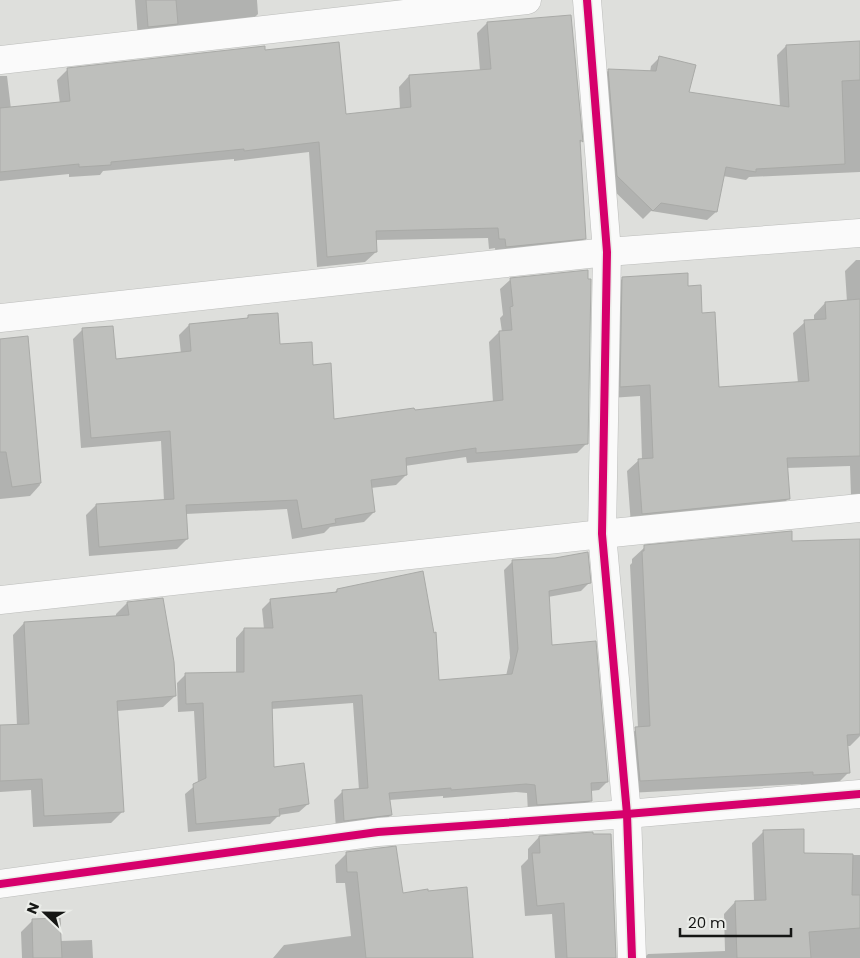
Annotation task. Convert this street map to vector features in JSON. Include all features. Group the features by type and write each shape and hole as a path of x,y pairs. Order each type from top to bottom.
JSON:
{"street":[{"path":"0,60 526,0"},
{"path":"587,0 607,252 602,534 627,814 632,958"},
{"path":"0,318 607,252 860,233"},
{"path":"0,600 602,534 860,508"},
{"path":"0,884 378,832 627,814 860,794"}],"building":[{"path":"146,0 176,0 178,24 148,27"},
{"path":"571,15 583,142 580,140 586,239 506,247 505,239 499,239 498,228 376,231 377,252 327,257 319,142 244,151 244,149 111,162 111,165 79,167 79,164 0,172 0,108 70,101 67,68 265,46 265,50 339,42 346,114 411,107 409,75 491,69 487,22"},
{"path":"860,41 860,80 842,81 845,164 756,169 756,172 726,167 717,212 661,203 653,211 617,176 608,69 656,71 659,56 696,65 689,92 789,107 786,45"},
{"path":"588,270 588,279 591,279 588,444 476,453 476,448 406,458 407,475 371,480 375,512 335,519 336,523 302,529 297,500 186,505 188,539 99,547 96,504 174,499 170,431 91,438 82,328 113,326 116,359 191,351 189,324 248,318 248,315 278,313 280,344 312,342 313,365 331,363 334,419 414,408 415,410 503,400 499,331 512,330 510,307 513,306 510,278"},
{"path":"688,273 688,286 701,285 702,313 715,312 719,387 809,381 804,320 826,319 825,302 860,299 860,456 787,458 790,499 642,514 638,459 653,458 650,385 620,387 622,277"},
{"path":"28,336 41,483 12,487 6,452 0,452 0,339"},
{"path":"792,531 792,541 860,539 860,734 847,735 850,773 813,775 813,772 640,781 635,727 650,726 642,551 644,551 644,545"},
{"path":"588,552 591,583 549,591 552,645 596,641 608,782 591,783 592,801 537,805 535,785 526,784 389,793 392,815 344,821 342,790 368,788 362,695 272,702 274,767 304,763 309,804 279,809 280,816 196,824 193,784 206,778 203,703 186,704 185,673 244,672 244,628 273,628 270,599 337,592 337,589 423,571 434,633 436,632 439,680 512,674 518,649 512,560 555,558"},
{"path":"163,598 174,662 176,696 117,701 124,812 44,816 42,779 0,781 0,725 29,724 24,622 129,615 127,602"},
{"path":"804,829 804,853 853,854 852,895 860,895 860,928 809,932 811,958 737,958 735,901 766,900 763,830"},
{"path":"593,832 593,834 611,834 616,958 567,958 564,903 537,906 532,853 540,853 539,836"},
{"path":"396,846 403,893 428,889 428,891 467,887 473,958 366,958 357,872 347,872 346,852"},
{"path":"60,918 62,958 33,958 32,919"}],"cycle path":[{"path":"587,0 607,252 602,534 627,814 632,958"},
{"path":"0,884 378,832 627,814 860,794"}]}
